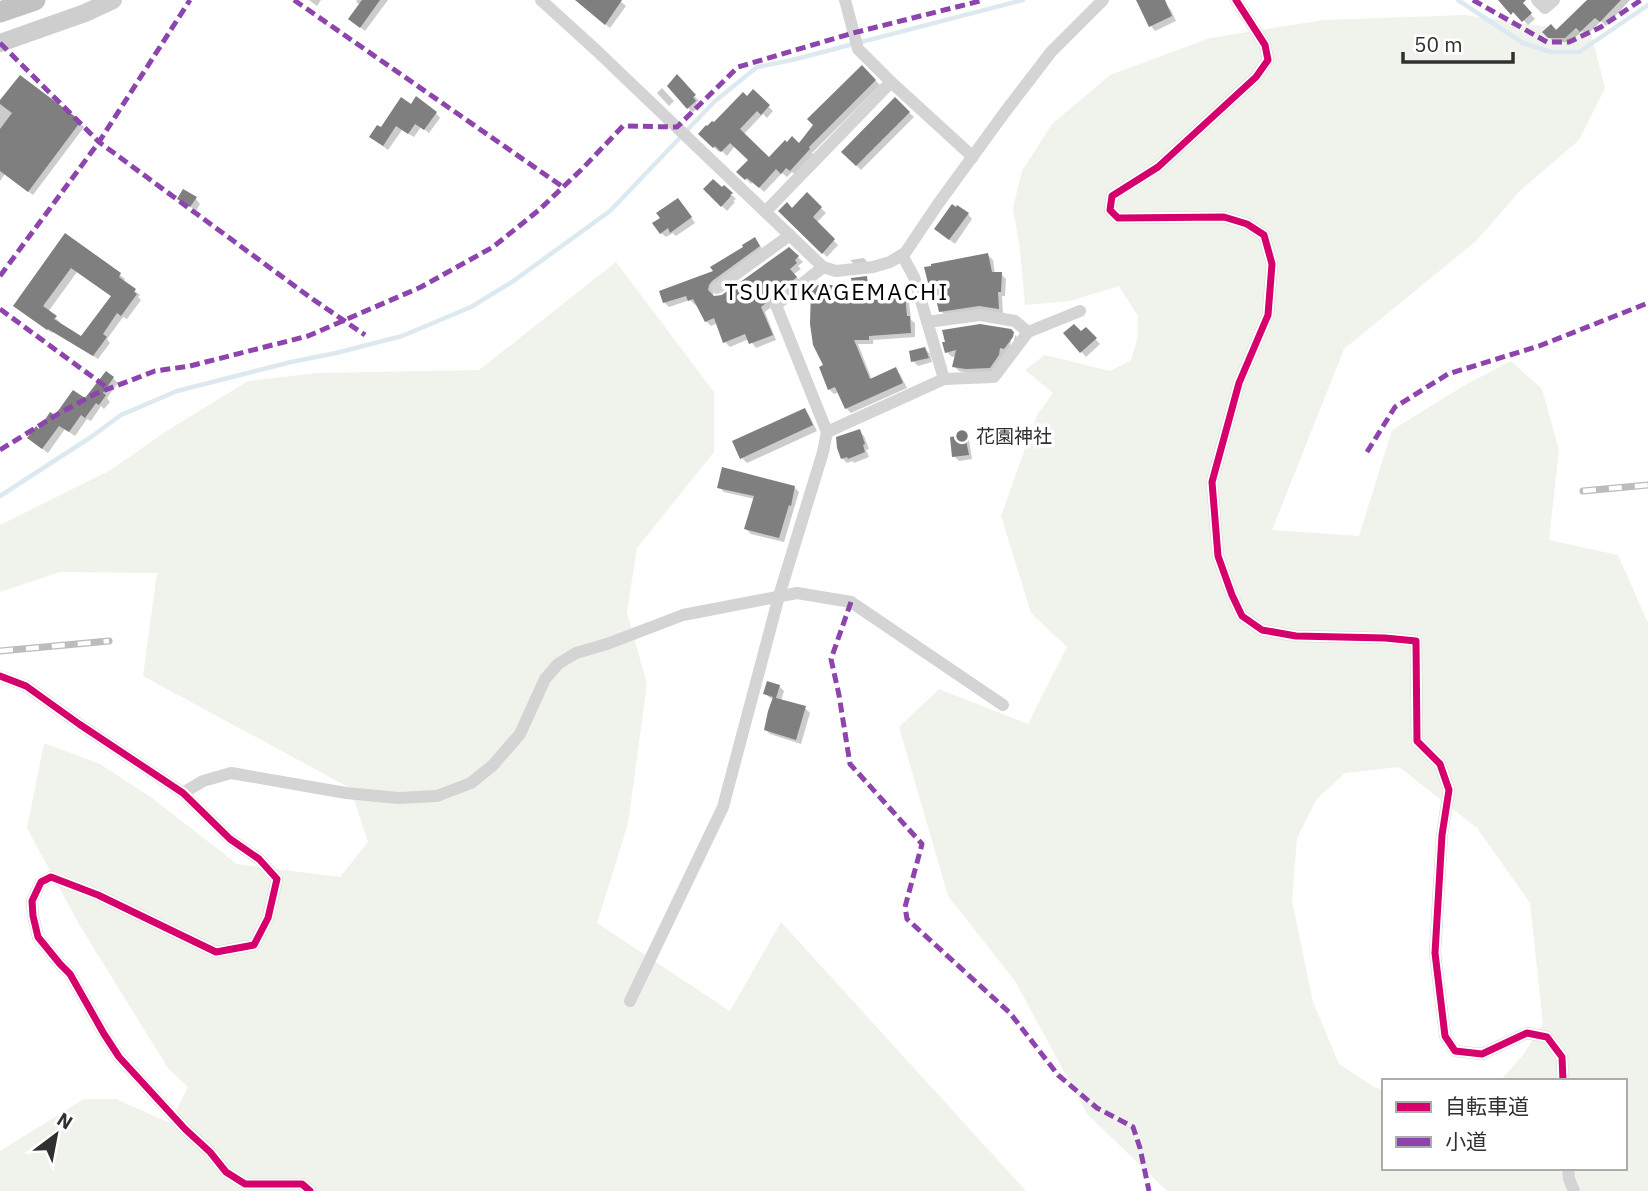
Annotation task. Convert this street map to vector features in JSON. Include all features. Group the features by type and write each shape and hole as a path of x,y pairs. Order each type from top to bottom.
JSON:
{"highway":[{"path":"0,12 35,0"}],"main road":[{"path":"0,3 5,0"},
{"path":"0,43 85,13 113,0"}],"street":[{"path":"541,0 823,267 836,271 873,267 890,262 905,253 1051,52 1103,0"},
{"path":"845,0 858,49 973,157"},
{"path":"1236,0 1265,45 1268,61 1256,77 1158,167 1112,196 1110,210 1118,218 1224,217 1247,224 1264,235 1272,264 1268,315 1240,383 1212,482 1218,555 1242,616 1262,630 1296,636 1416,641 1417,741 1440,764 1448,790 1442,835 1435,953 1445,1036 1455,1051 1482,1054 1527,1033 1548,1037 1562,1057 1563,1079"},
{"path":"1537,0 1545,8 1554,0"},
{"path":"766,211 891,82"},
{"path":"717,288 790,235"},
{"path":"902,255 914,277 944,379"},
{"path":"630,1001 723,807 779,596 823,452 827,432 776,305 823,267"},
{"path":"827,432 944,379 994,377 1028,332 1080,311"},
{"path":"927,322 980,316 1015,321 1028,332"},
{"path":"183,793 203,781 231,773 346,793 398,798 437,796 471,783 493,765 520,734 545,679 558,664 576,653 683,615 797,593 851,602 1003,705"},
{"path":"0,676 26,686 183,793 230,839 259,859 277,879 268,918 254,945 216,952 98,895 51,877 41,882 32,901 33,916 38,937 70,974 119,1057 226,1172 245,1184 302,1184 310,1191"},
{"path":"1568,1170 1574,1191"}],"shaded area":[{"path":"1465,15 1591,33 1605,88 1579,140 1520,191 1476,241 1344,349 1272,530 1359,536 1392,430 1465,385 1511,361 1542,389 1559,450 1549,540 1618,555 1648,623 1648,1191 1167,1191 1087,1114 1015,981 948,896 899,727 939,689 1028,724 1067,647 1031,613 1001,516 1037,415 1053,393 1025,370 1045,355 1110,371 1131,360 1137,340 1138,316 1119,286 1070,301 1025,305 1013,208 1022,171 1052,124 1110,75 1210,38 1324,20","holes":["1399,767 1477,828 1530,903 1543,1024 1522,1056 1502,1079 1627,1079 1627,1170 1382,1170 1382,1089 1339,1064 1313,1002 1292,901 1297,838 1316,800 1345,773"]},
{"path":"616,262 714,392 714,452 637,548 627,612 647,684 628,824 597,923 730,1011 781,922 1026,1191 0,1191 0,1151 84,1099 116,1099 170,1123 188,1087 168,1068 80,926 27,828 44,743 100,764 152,798 237,864 340,877 368,842 350,788 143,676 157,573 60,572 0,592 0,525 109,471 168,430 248,381 317,373 479,370"}],"building":[{"path":"362,0 380,0 360,28 348,19"},
{"path":"575,0 622,0 605,25"},
{"path":"1136,0 1165,0 1172,16 1149,27"},
{"path":"1498,0 1526,0 1523,3 1532,13 1522,22 1513,12 1511,15"},
{"path":"1587,0 1621,0 1600,22 1595,18 1580,32 1576,28 1565,38 1548,38 1542,32 1551,24 1556,30"},
{"path":"862,65 876,80 809,147 790,171 786,168 781,174 776,169 759,188 736,172 748,160 730,143 721,152 698,134 706,125 714,122 743,92 747,96 753,89 770,105 761,115 757,111 740,129 769,157 792,136 799,143 813,125 807,119"},
{"path":"677,74 696,95 693,97 696,101 687,109 667,86"},
{"path":"20,75 81,121 28,192 0,171 0,129 12,113 0,104 0,100"},
{"path":"416,96 437,112 424,130 415,124 408,134 396,126 383,146 369,137 377,125 381,127 401,97 411,104"},
{"path":"895,97 910,112 856,166 841,152"},
{"path":"713,179 733,193 721,207 703,189"},
{"path":"183,189 197,197 190,207 177,199"},
{"path":"807,192 822,207 813,217 835,239 822,254 778,211 787,202 792,208"},
{"path":"678,198 692,217 670,233 668,228 660,234 652,223 660,218 656,213"},
{"path":"952,204 969,213 949,240 934,229"},
{"path":"65,233 121,273 119,277 136,289 134,292 137,294 121,316 117,313 103,334 107,337 93,356 47,330 13,306","holes":["71,268 111,296 81,336 54,319 57,316 43,306"]},
{"path":"755,237 760,246 712,281 708,290 714,296 722,295 789,247 799,256 795,260 797,263 790,269 797,277 761,307 773,335 749,344 745,334 723,343 714,318 705,322 693,299 688,301 686,296 663,303 659,291 713,271 710,267"},
{"path":"988,253 992,272 1002,272 1001,292 998,292 999,309 979,306 939,312 932,282 928,283 924,267"},
{"path":"867,276 869,296 905,294 911,333 869,336 869,340 854,340 870,379 896,367 903,383 845,409 835,387 828,390 819,367 823,365 813,345 810,324 811,288 815,285 852,285 851,278"},
{"path":"980,324 1011,329 1014,332 1013,337 1004,349 1000,348 999,355 990,368 952,367 956,350 945,353 942,330"},
{"path":"1074,324 1081,331 1086,327 1097,338 1080,353 1063,333"},
{"path":"925,347 929,358 911,362 909,351"},
{"path":"106,371 114,377 103,393 106,395 85,418 81,415 69,432 59,426 42,449 27,438 36,426 39,429 50,412 55,415 73,390 85,398"},
{"path":"805,408 813,425 740,459 732,441"},
{"path":"860,429 865,452 841,459 836,437"},
{"path":"965,435 969,455 952,457 950,437"},
{"path":"722,467 795,486 779,538 744,529 754,496 717,488"},
{"path":"767,681 780,685 776,698 806,706 796,740 764,730 773,697 763,694"}],"waterway":[{"path":"0,496 121,415 177,391 402,336 471,307 512,282 610,211 714,102 757,67 1023,0"},
{"path":"1458,0 1523,43 1551,52 1579,52 1648,5"}],"railway":[{"path":"1583,491 1648,485"},
{"path":"0,651 109,641"}],"marked path":[{"path":"0,276 99,142 190,0"},
{"path":"294,0 563,187"},
{"path":"0,450 95,394 155,371 190,366 308,336 421,287 493,247 539,210 623,126 677,127 738,67 853,33 984,0"},
{"path":"1473,0 1547,42 1569,42 1601,27 1641,0"},
{"path":"0,43 99,142 365,335"},
{"path":"1367,452 1395,407 1448,374 1539,346 1648,303"},
{"path":"0,309 109,389"},
{"path":"851,602 831,659 850,764 922,844 905,907 907,919 1010,1013 1058,1075 1097,1108 1133,1127 1149,1191"}],"cycle path":[{"path":"1236,0 1265,45 1268,60 1256,77 1158,167 1112,196 1110,210 1118,218 1224,217 1247,224 1264,235 1272,264 1268,315 1239,383 1212,482 1218,556 1242,616 1262,630 1296,636 1416,641 1417,741 1440,764 1449,790 1442,835 1435,953 1445,1036 1455,1051 1482,1054 1527,1033 1547,1037 1562,1057 1563,1079"},
{"path":"0,676 26,686 183,793 230,839 259,859 277,879 268,918 254,945 216,952 98,895 51,877 41,882 32,901 33,916 38,937 70,974 119,1057 226,1172 245,1184 302,1184 310,1191"}],"place":[{"name":"花園神社","path":"962,436"}],"district":[{"name":"TSUKIKAGEMACHI","path":"837,291"}]}
